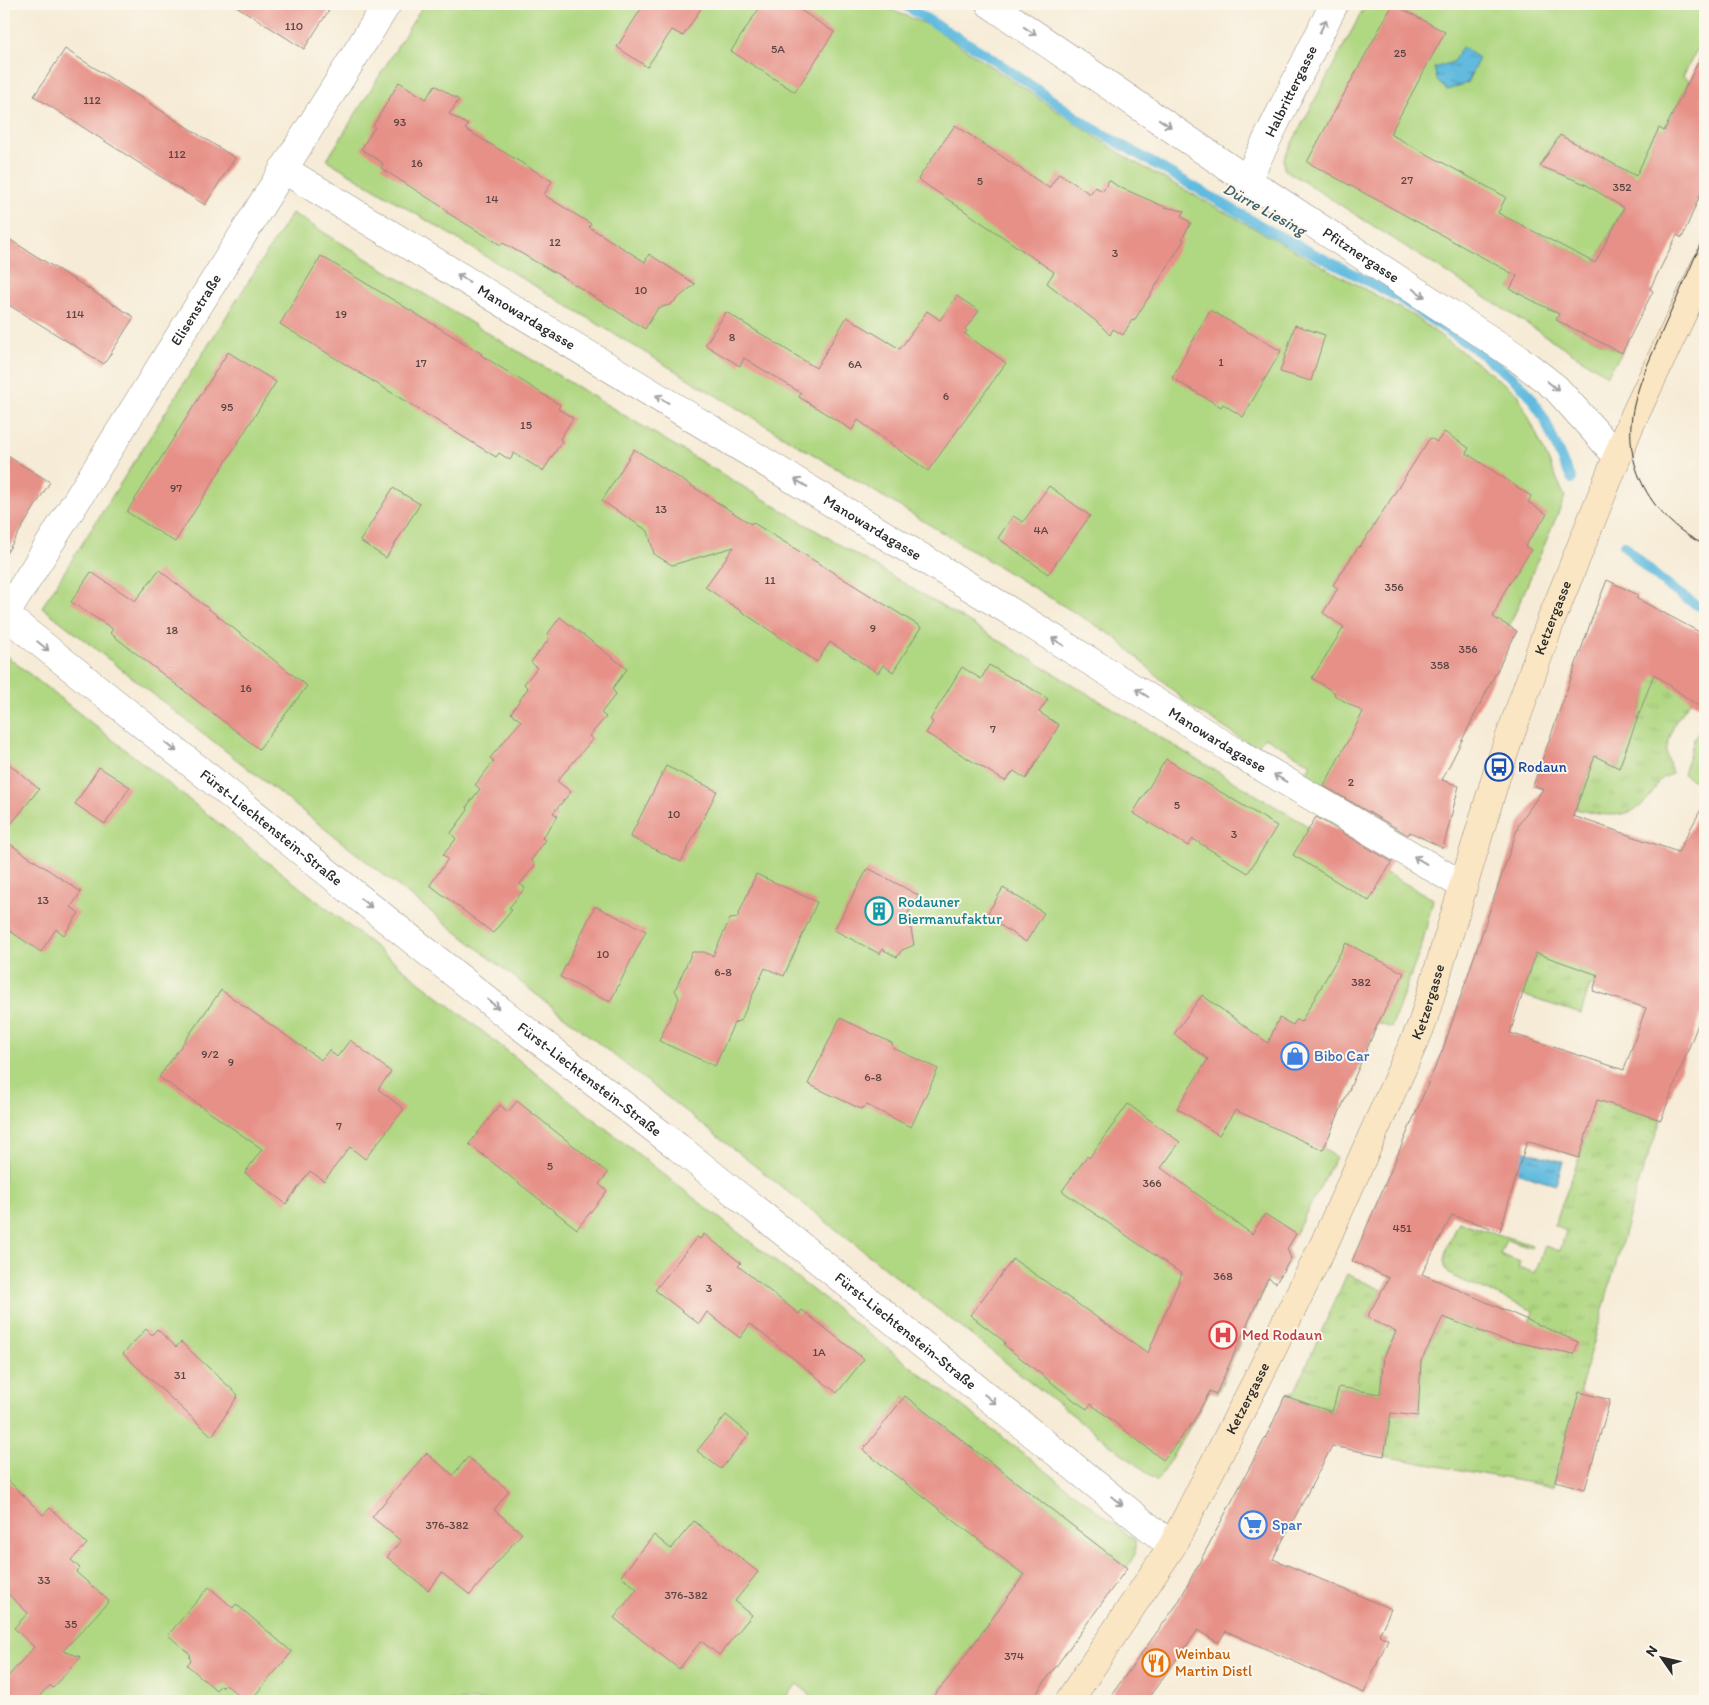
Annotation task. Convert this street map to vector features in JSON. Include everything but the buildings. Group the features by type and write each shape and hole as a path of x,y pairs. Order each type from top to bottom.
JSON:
{"main road":[{"name":"Ketzergasse","path":"1069,1701 1172,1546 1267,1362 1324,1244 1418,1033 1499,767 1547,632 1617,456 1705,266"}],"street":[{"name":"Elisenstraße","path":"5,615 387,4"},
{"name":"Pfitznergasse","path":"990,4 1247,180 1515,356 1556,388 1617,456"},
{"name":"Halbrittergasse","path":"1247,180 1334,4"},
{"name":"Manowardagasse","path":"283,169 966,584 1231,749 1462,885"},
{"name":"Fürst-Liechtenstein-Straße","path":"5,615 502,1011 678,1147 1172,1546"}],"green space":[{"path":"424,4 881,4 931,26 1129,159 1417,318 1518,394 1565,497 1509,627 1338,588 1323,613 1384,652 1424,672 1341,755 1324,786 1305,776 1311,764 1265,737 1256,748 1190,706 1115,637 327,160"},
{"path":"1366,4 1705,4 1705,49 1699,46 1683,76 1689,80 1664,131 1659,129 1643,162 1660,189 1560,135 1540,166 1585,184 1624,207 1595,263 1540,234 1510,289 1559,314 1556,320 1622,353 1607,375 1284,169 1284,158"},
{"path":"292,213 509,346 1386,873 1433,899 1422,945 1391,1028 1378,1023 1323,1149 1336,1157 1287,1249 1291,1258 1276,1283 1268,1279 1217,1394 1210,1391 1157,1481 42,607"},
{"path":"4,654 709,1210 1135,1540 1135,1554 1127,1568 905,1396 864,1450 1024,1575 948,1679 929,1701 818,1701 797,1684 783,1701 4,1701"},
{"path":"1649,664 1691,700 1674,724 1666,751 1672,774 1660,780 1651,795 1635,810 1616,815 1606,815 1576,809 1595,756 1619,768 1648,690"},
{"path":"1705,723 1705,787 1683,774 1694,739"},
{"path":"1690,913 1705,918 1705,968 1612,936 1594,986 1590,985 1581,1014 1522,995 1538,947"},
{"path":"1564,1089 1661,1120 1638,1185 1553,1487 1384,1456 1391,1413 1418,1415 1421,1361 1443,1317 1500,1339 1536,1324 1530,1321 1534,1311 1454,1277 1448,1272 1445,1258 1449,1243 1459,1222 1532,1245 1531,1248 1506,1240 1500,1254 1520,1262 1518,1267 1535,1273 1545,1246 1560,1251 1566,1231 1554,1226 1587,1133"},
{"path":"1347,1274 1382,1290 1367,1317 1396,1332 1384,1357 1380,1394 1339,1387 1332,1412 1285,1396 1295,1391"}],"water":[{"path":"1462,47 1479,58 1467,83 1447,90 1438,82 1434,68 1453,62"},
{"path":"1522,1150 1563,1162 1556,1184 1515,1172"}],"waterway":[{"name":"Dürre Liesing","path":"902,4 984,53 1091,127 1272,232 1396,296 1474,348 1519,383 1529,394 1545,420 1572,479"},
{"name":"Dürre Liesing","path":"1624,545 1662,581 1705,609"}],"tram line":[{"path":"1705,233 1643,375 1634,405 1631,427 1636,469 1644,488 1670,521 1686,534 1705,545"}],"place":[{"name":"Rodaun","path":"1499,767"},
{"name":"Rodauner Biermanufaktur","path":"879,911"},
{"name":"Bibo Car","path":"1295,1056"},
{"name":"Med Rodaun","path":"1223,1335"},
{"name":"Spar","path":"1253,1525"},
{"name":"Weinbau Martin Distl","path":"1156,1663"}]}
